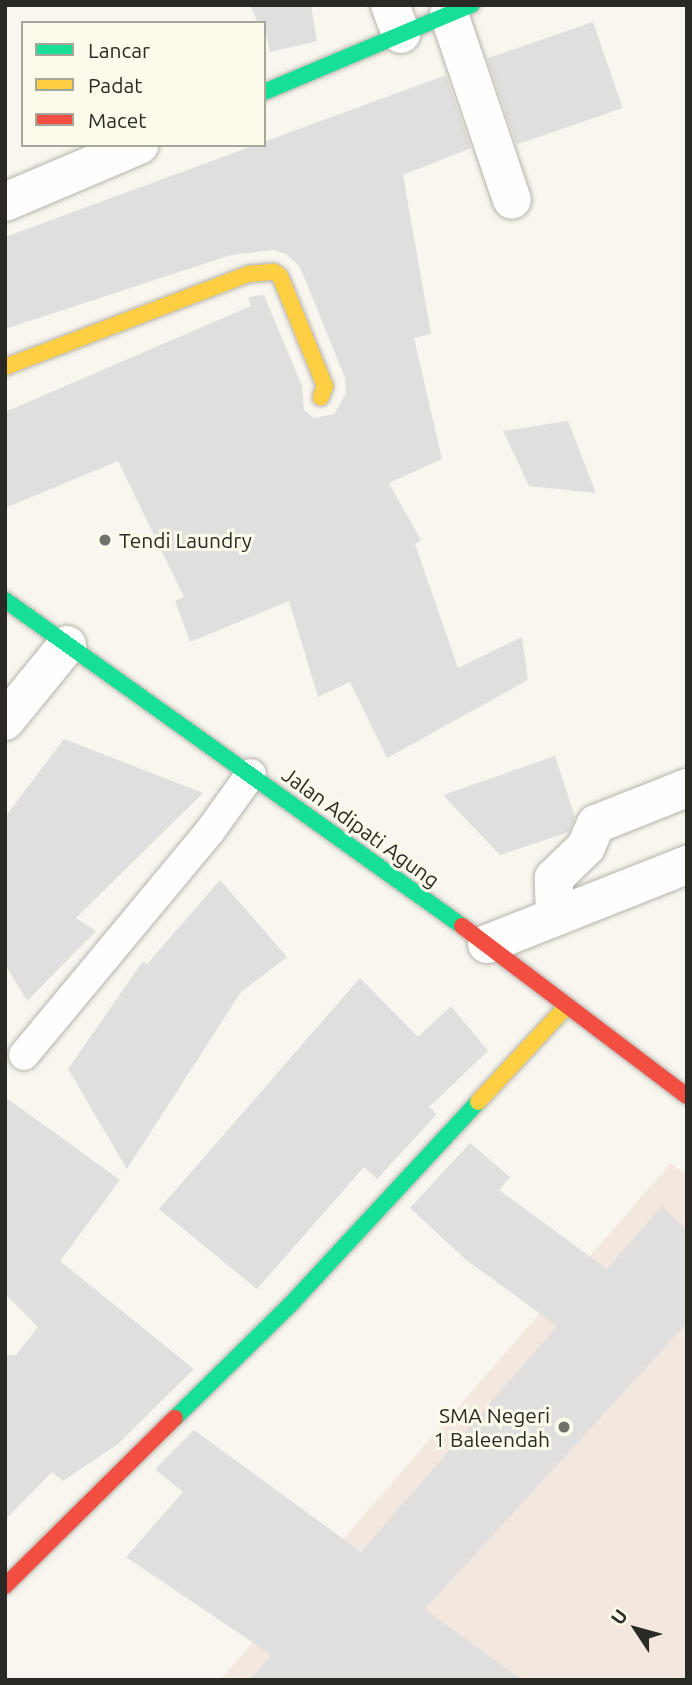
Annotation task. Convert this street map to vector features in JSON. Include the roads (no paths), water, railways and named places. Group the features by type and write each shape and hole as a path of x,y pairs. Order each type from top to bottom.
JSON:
{"street":[{"path":"266,91 396,19 460,10 512,200"},
{"path":"5,202 134,147"},
{"path":"5,367 249,274 274,272 280,275 325,386 316,403"},
{"name":"Jalan Adipati Agung","path":"5,600 487,944 687,1096"},
{"path":"5,721 67,645"},
{"path":"555,916 554,878 586,847 596,824 687,788"},
{"path":"487,944 687,865"},
{"path":"5,1586 290,1306 567,1006"}],"lane":[{"path":"24,1055 210,831 251,774"}],"place":[{"name":"Tendi Laundry","path":"105,540"},
{"name":"SMA Negeri 1 Baleendah","path":"564,1427"}]}
